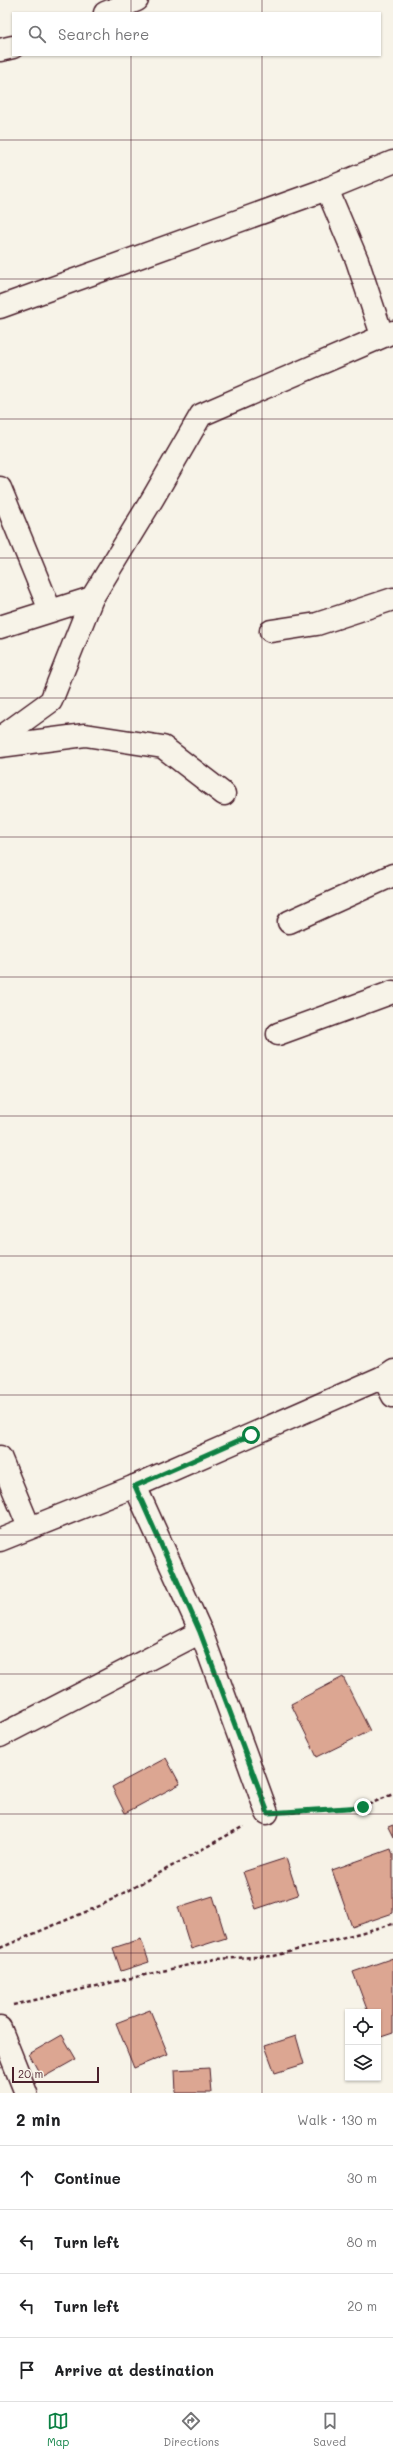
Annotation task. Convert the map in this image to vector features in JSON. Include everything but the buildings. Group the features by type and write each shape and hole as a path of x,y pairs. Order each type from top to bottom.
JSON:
{"street":[{"path":"107,12 137,0"},
{"path":"0,50 12,48"},
{"path":"0,307 327,189 393,162"},
{"path":"0,738 51,701 92,598 153,498 201,415 388,333 327,189"},
{"path":"0,488 50,610"},
{"path":"0,628 50,610 92,598"},
{"path":"271,631 317,624 393,599"},
{"path":"0,746 84,735 163,747 224,794"},
{"path":"289,922 393,875"},
{"path":"278,1034 393,992"},
{"path":"0,1540 390,1381"},
{"path":"0,1457 29,1527"},
{"path":"135,1486 200,1632 268,1813"},
{"path":"0,1736 200,1632"},
{"path":"0,2028 7,2064 26,2093"}],"path":[{"path":"0,1948 102,1905 268,1813 363,1807 393,1794"},
{"path":"8,2007 215,1959 274,1956 393,1924"}],"route":[{"path":"251,1435 135,1486 200,1632 268,1813 363,1807"}]}
